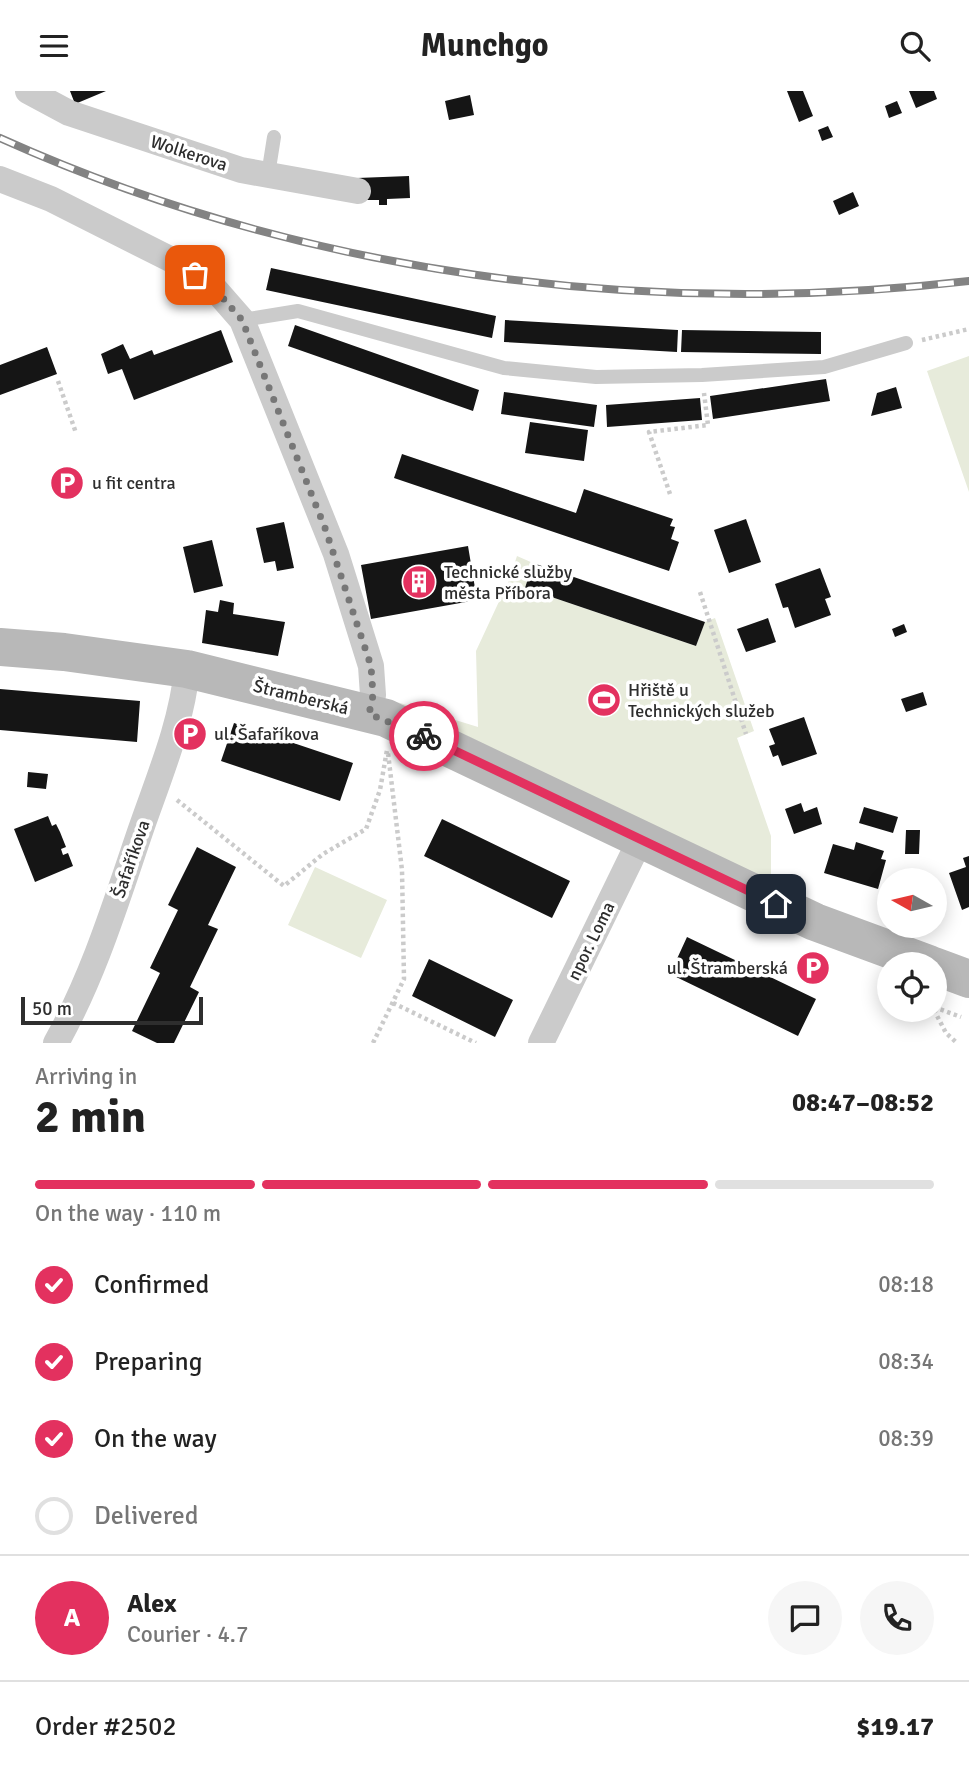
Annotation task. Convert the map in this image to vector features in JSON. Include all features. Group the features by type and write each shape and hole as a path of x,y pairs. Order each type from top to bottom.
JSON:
{"street":[{"name":"Wolkerova","path":"27,91 69,113 241,170 358,191"},
{"path":"0,180 51,199 160,254 214,288 242,320 340,566 371,666 373,695 369,714"},
{"name":"Štramberská","path":"0,647 64,652 187,669 369,714 399,724 815,922 896,952"},
{"name":"Šafaříkova","path":"56,1043 89,980 157,784 178,715 187,669"},
{"name":"npor. Loma","path":"541,1043 641,838"},
{"path":"947,971 969,979"}],"lane":[{"path":"268,175 274,137"},
{"path":"242,320 298,311 504,367 596,377 702,375 824,367 906,343"}],"path":[{"path":"906,343 969,329"},
{"path":"670,494 649,432 708,425 702,375"},
{"path":"58,381 76,433"},
{"path":"700,592 746,734"},
{"path":"157,784 284,886 323,854 366,829 380,790 387,749 402,870 404,979 373,1043"},
{"path":"393,1003 476,1043"},
{"path":"947,1013 961,1017"},
{"path":"940,1022 946,1033 957,1043"}],"green space":[{"path":"969,356 969,492 927,371"},
{"name":"Hřiště u Technických služeb","path":"517,556 533,563 525,588 696,646 705,622 715,618 754,731 737,738 771,836 771,884 397,702 478,727 476,651 509,580"},
{"path":"315,867 387,900 361,958 288,925"}],"building":[{"path":"70,91 106,91 75,104"},
{"path":"787,91 803,91 813,116 799,122"},
{"path":"909,91 934,91 937,99 916,108"},
{"path":"470,95 474,115 449,120 445,101"},
{"path":"897,101 902,113 889,118 885,106"},
{"path":"828,126 833,137 822,141 818,130"},
{"path":"409,176 410,198 387,199 387,205 379,205 379,200 358,200 357,178"},
{"path":"853,192 859,206 839,215 833,201"},
{"path":"271,268 496,316 492,338 266,290"},
{"path":"505,320 678,330 677,352 504,342"},
{"path":"295,325 479,390 473,411 288,346"},
{"path":"221,330 233,362 134,400 122,369 108,374 101,354 123,344 130,359 152,350 154,355"},
{"path":"682,330 821,332 821,354 681,352"},
{"path":"47,347 57,374 0,395 0,365"},
{"path":"826,379 830,401 713,419 710,396"},
{"path":"896,387 902,408 871,416 877,393"},
{"path":"504,392 597,405 594,427 501,414"},
{"path":"700,398 702,420 607,427 606,405"},
{"path":"530,422 588,430 584,461 525,453"},
{"path":"402,454 576,513 584,489 673,519 670,526 675,527 671,539 679,542 669,571 394,478"},
{"path":"746,519 761,562 729,573 714,530"},
{"path":"284,522 294,568 277,571 275,561 264,563 256,528"},
{"path":"212,540 223,586 194,593 183,547"},
{"name":"Technické služby města Příbora","path":"468,546 477,600 371,619 361,565"},
{"path":"533,563 705,622 696,646 525,588"},
{"path":"820,568 831,597 825,599 831,615 795,628 788,607 783,608 775,584"},
{"path":"220,600 234,603 233,614 285,622 278,656 202,643 206,610 218,612"},
{"path":"768,618 776,642 746,652 737,629"},
{"path":"904,624 907,632 895,637 892,629"},
{"path":"0,689 140,701 137,742 0,730"},
{"path":"923,692 927,705 906,712 901,699"},
{"path":"804,717 817,754 782,766 778,755 773,757 769,746 775,744 769,729"},
{"path":"234,723 353,763 340,801 221,761"},
{"path":"28,772 48,774 46,789 27,787"},
{"path":"801,803 804,812 817,807 822,824 794,834 785,809"},
{"path":"864,807 898,817 893,833 859,823"},
{"path":"48,816 52,826 56,824 66,847 61,849 63,855 68,853 73,866 35,882 14,829"},
{"path":"442,819 570,881 552,918 424,856"},
{"path":"906,830 920,830 919,854 905,854"},
{"path":"856,842 884,851 881,859 886,860 884,868 877,868 877,889 824,873 833,844 854,850"},
{"path":"197,847 236,867 208,925 218,929 190,987 199,992 174,1043 157,1043 132,1031 160,973 150,968 178,910 168,905"},
{"path":"969,856 969,907 962,910 949,873 966,867 963,858"},
{"path":"687,937 816,999 798,1036 670,974"},
{"path":"429,959 513,1000 495,1037 412,996"}],"railway":[{"path":"0,138 115,185 233,223 353,253 475,275 598,288 722,294 846,291 969,281"}],"way so far":[{"path":"195,275 214,288 242,320 325,528 371,666 373,695 369,714 386,718 424,736"}],"place":[{"name":"u fit centra","path":"67,483"},
{"name":"Technické služby města Příbora","path":"419,582"},
{"name":"Hřiště u Technických služeb","path":"604,700"},
{"name":"ul. Šafaříkova","path":"190,734"},
{"name":"ul. Štramberská","path":"813,968"}],"route":[{"path":"424,736 538,788 776,904"}]}
